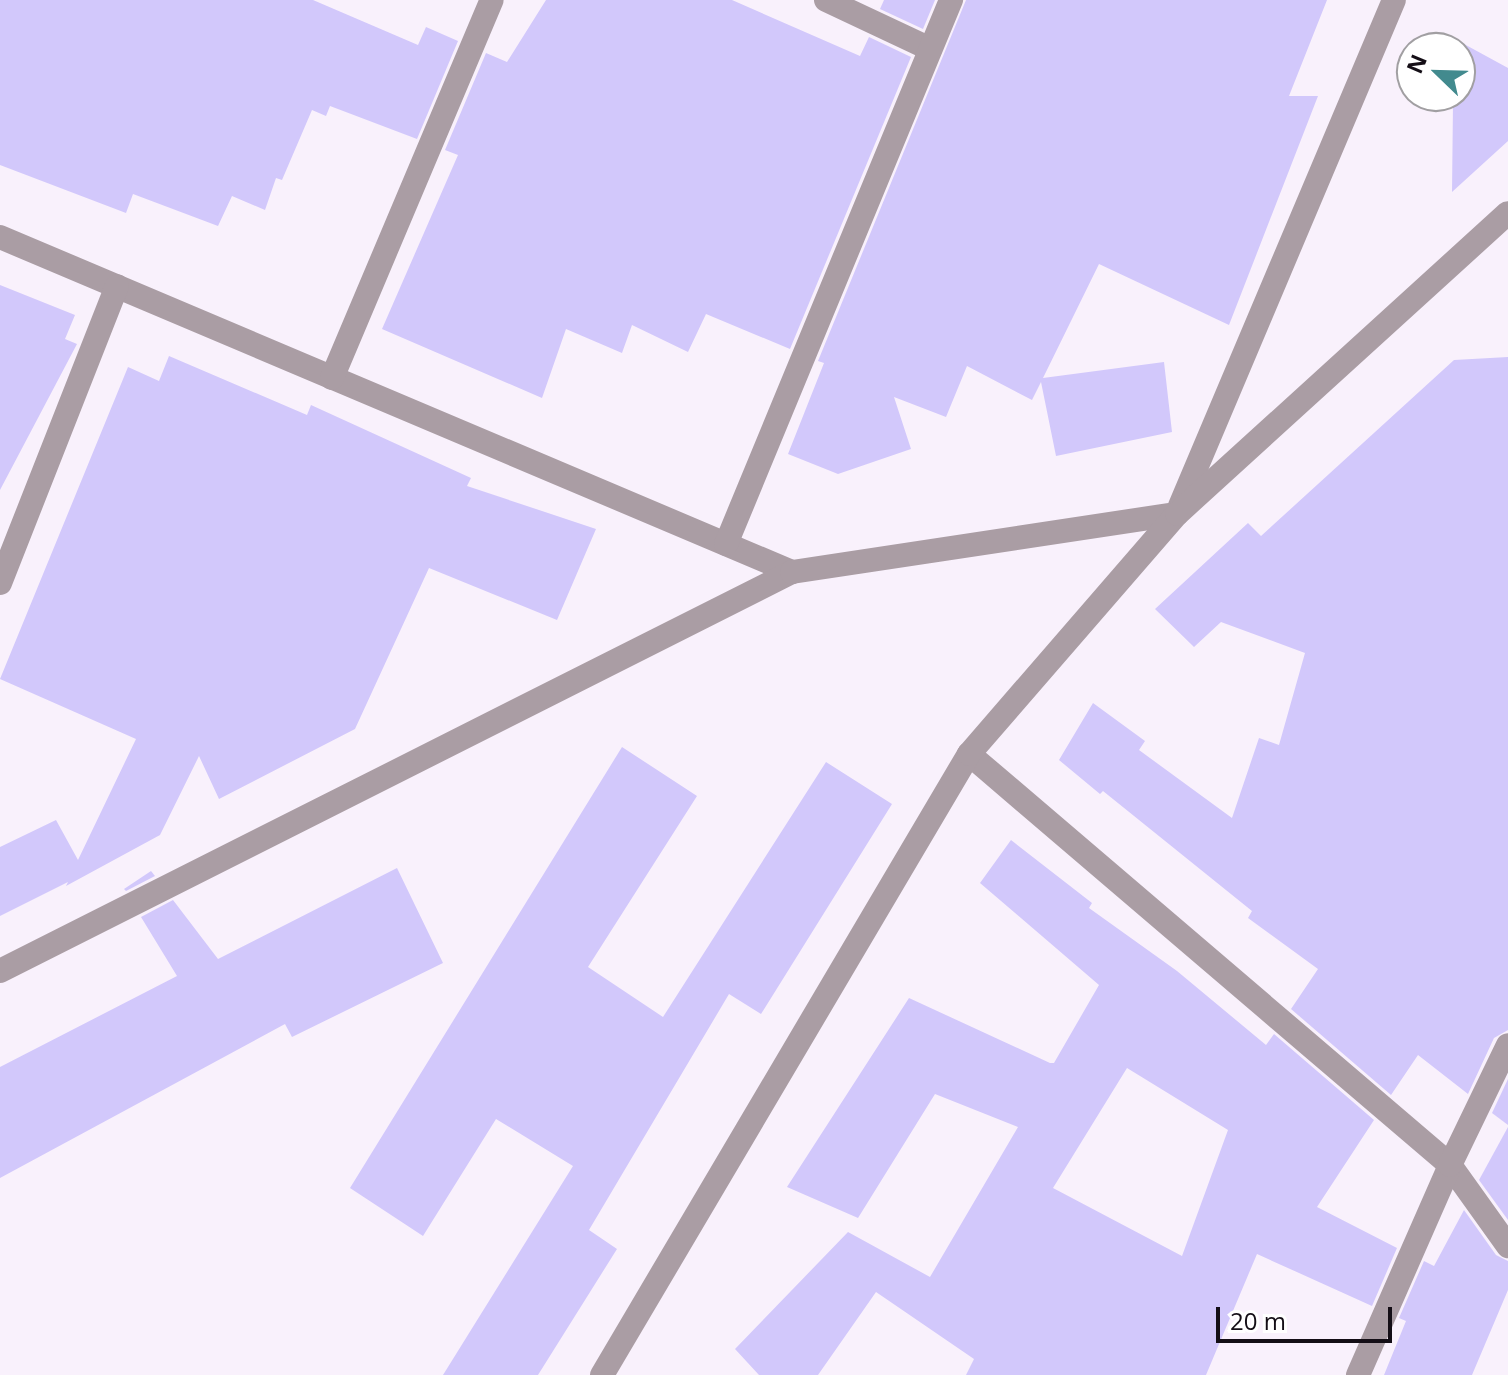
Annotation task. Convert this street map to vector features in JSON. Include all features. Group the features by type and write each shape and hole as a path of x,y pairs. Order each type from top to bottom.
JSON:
{"street":[{"path":"332,378 492,0"},
{"path":"826,0 930,49"},
{"path":"726,544 951,0"},
{"path":"1177,514 1394,0"},
{"path":"602,1375 969,754 1177,514 1508,213"},
{"path":"0,237 792,572"},
{"path":"0,583 117,286"},
{"path":"0,971 792,572 1177,514"},
{"path":"969,754 1450,1165 1508,1246"},
{"path":"1358,1375 1450,1165 1508,1045"}],"building":[{"path":"0,0 313,0 418,45 426,27 458,41 417,139 330,106 326,116 312,110 282,180 276,178 265,210 232,196 218,226 133,194 126,213 0,165"},
{"path":"546,0 732,0 860,56 869,37 911,57 790,349 706,314 688,352 632,325 622,353 566,329 542,398 382,329 458,155 445,150 486,53 507,62"},
{"path":"884,0 935,0 923,29 880,9"},
{"path":"966,0 1327,0 1289,96 1318,96 1229,325 1099,264 1043,378 1164,362 1172,432 1056,456 1041,382 1032,400 967,366 946,417 894,397 911,449 838,474 788,454 824,363 818,361"},
{"path":"1476,51 1508,68 1508,141 1452,192 1453,112 1476,112"},
{"path":"0,285 75,315 65,339 77,344 0,490"},
{"path":"169,356 307,415 311,405 471,478 467,486 596,529 557,620 429,568 355,729 219,799 199,756 160,835 66,886 68,882 0,916 0,847 56,820 78,860 136,739 0,679 128,367 159,381"},
{"path":"1508,357 1508,1030 1494,1038 1468,1094 1418,1055 1391,1095 1291,1009 1318,969 1248,918 1252,911 1103,791 1100,794 1059,760 1093,703 1145,741 1139,750 1232,818 1259,738 1279,745 1305,653 1221,622 1194,647 1155,609 1248,523 1261,536 1454,360"},
{"path":"622,747 697,796 588,967 663,1017 826,762 892,804 761,1014 729,994 589,1230 617,1249 538,1375 443,1375 573,1166 496,1119 423,1236 350,1188"},
{"path":"1011,840 1092,903 1089,908 1177,971 1266,1045 1274,1034 1374,1120 1317,1207 1397,1248 1372,1306 1257,1254 1206,1375 966,1375 974,1359 876,1292 818,1375 759,1375 735,1349 848,1232 930,1277 1018,1127 935,1094 858,1218 787,1187 909,998 1054,1063 1099,985 980,883","holes":["1127,1068 1228,1130 1182,1256 1053,1188"]},
{"path":"397,868 443,963 292,1037 285,1024 0,1178 0,1067 177,976 141,917 173,900 218,959"},
{"path":"151,871 155,876 126,891 124,889"},
{"path":"1508,1079 1508,1125 1492,1113"},
{"path":"1508,1127 1508,1220 1479,1180"},
{"path":"1464,1210 1496,1255 1508,1261 1508,1290 1472,1375 1384,1375 1406,1321 1399,1318 1424,1261 1434,1266"}]}
